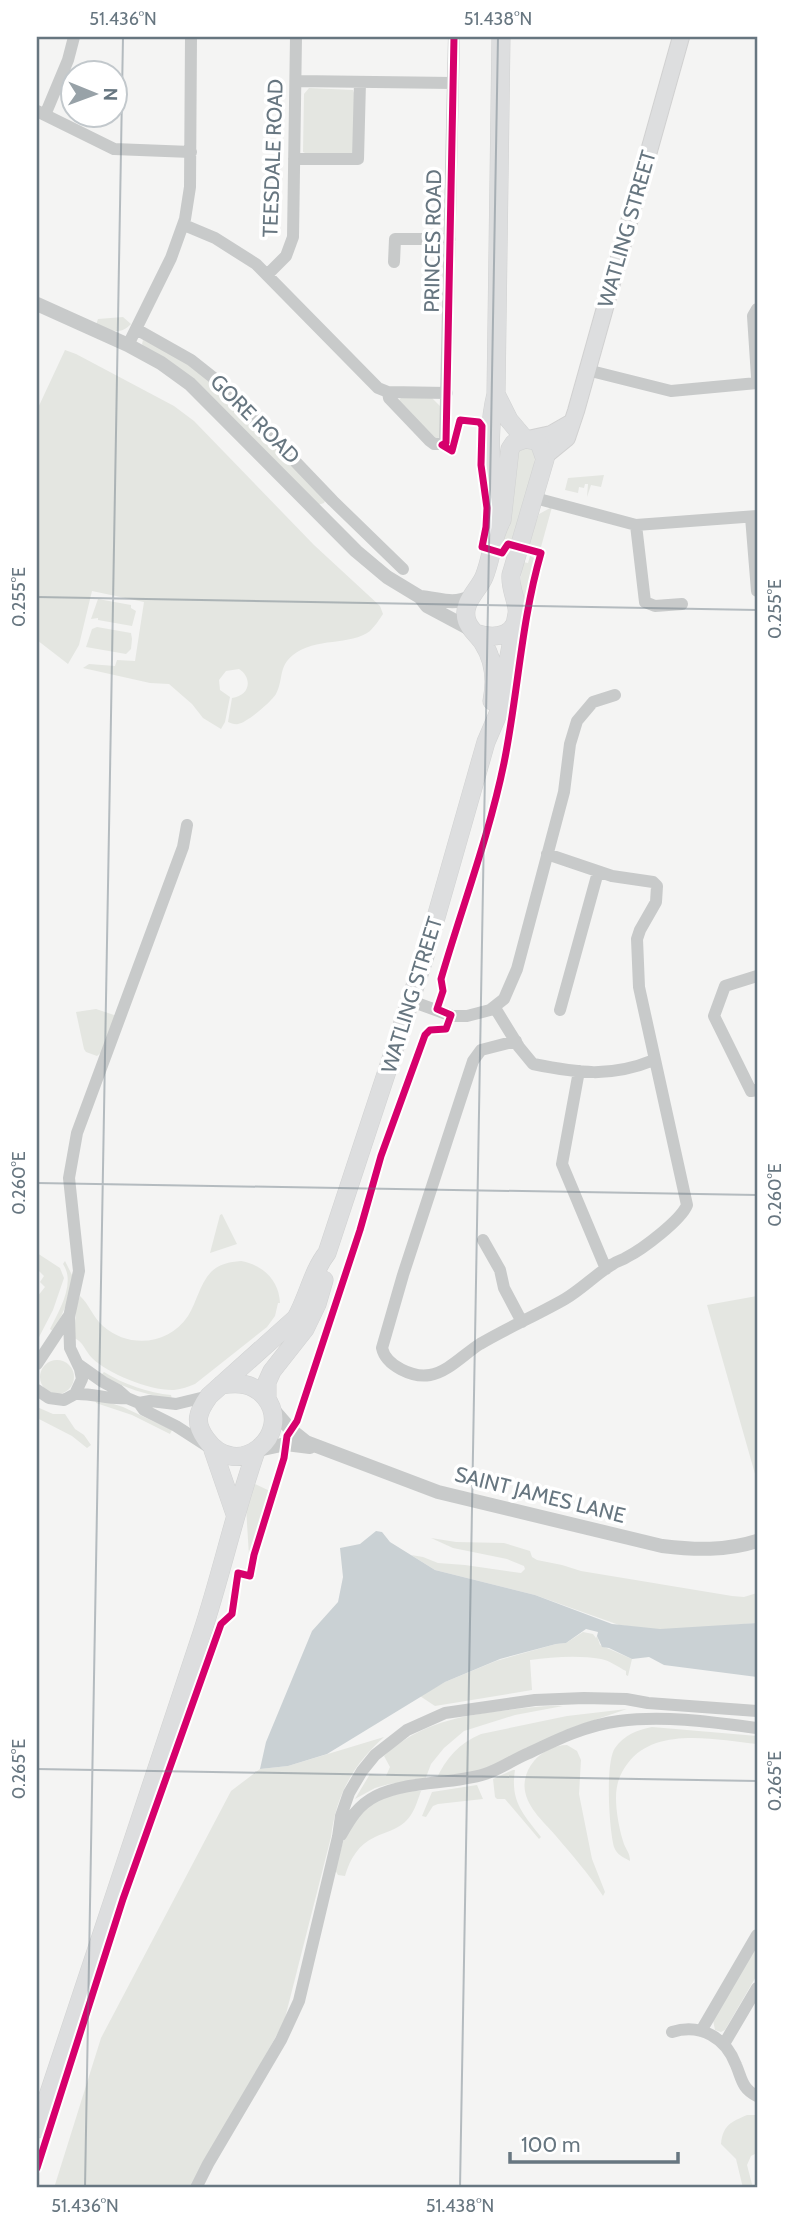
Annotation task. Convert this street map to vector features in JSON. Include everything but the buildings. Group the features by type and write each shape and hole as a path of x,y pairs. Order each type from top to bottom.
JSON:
{"main road":[{"path":"497,528 489,451 491,416 496,394 501,37"},
{"name":"WATLING STREET","path":"545,456 567,438 681,37"},
{"path":"496,394 509,420 526,439 540,445 545,456 511,575 517,614 513,626 506,635 491,637 473,632 466,617 470,597 484,579 497,528 502,520 508,453 514,443 526,439 551,434 572,422"},
{"name":"WATLING STREET","path":"215,1391 296,1318 318,1265 327,1253 411,1001 488,736 498,714 517,614"},
{"name":"WATLING STREET","path":"473,632 488,654 494,678 488,736"},
{"name":"WATLING STREET","path":"269,1403 267,1382 272,1371 305,1329 317,1304 328,1268 327,1253"},
{"path":"214,1450 230,1457 242,1457 257,1450 265,1442 273,1425 269,1403 258,1390 235,1382 215,1391 199,1409 199,1430 214,1450 235,1514"},
{"path":"37,2129 205,1622 224,1563 235,1514 257,1450"}],"street":[{"path":"74,37 68,60 41,113 114,149 191,152"},
{"path":"128,345 171,258 184,225 190,187 191,37"},
{"name":"TEESDALE ROAD","path":"268,274 286,256 293,237 296,37"},
{"name":"PRINCES ROAD","path":"388,392 389,398 431,442 446,443 454,37"},
{"path":"296,81 453,83"},
{"path":"294,159 358,159 360,82"},
{"path":"184,225 235,249 268,274 378,388 388,392 447,393"},
{"path":"394,262 395,239 450,239"},
{"name":"GORE ROAD","path":"37,304 128,345 161,363 190,384 356,551 387,577 420,597 426,606 473,632"},
{"path":"757,309 753,316 757,377"},
{"name":"GORE ROAD","path":"136,329 191,360 219,383 403,569"},
{"path":"587,370 669,390 757,383"},
{"path":"535,498 636,525 754,516 757,591"},
{"path":"319,514 333,501"},
{"path":"636,525 644,598 648,605 682,604"},
{"name":"GORE ROAD","path":"420,597 450,602 470,597"},
{"path":"411,1001 458,1017 477,1015 495,1008 510,988 564,792 570,744 577,721 593,702 615,695"},
{"path":"75,1394 82,1379 70,1345 69,1317 79,1271 69,1178 77,1133 183,847 187,825"},
{"path":"516,1041 481,1050 473,1061 382,1343 382,1352 388,1360 411,1373 433,1374 574,1293 668,1227 684,1213 687,1205 654,1060 636,962 640,930 656,902 657,886 653,882 612,876 547,855"},
{"path":"560,1010 598,872"},
{"path":"757,976 725,986 715,1016 751,1091 757,1090"},
{"path":"495,1008 533,1064 579,1071 629,1070 654,1060"},
{"path":"579,1071 562,1164 606,1269"},
{"path":"483,1240 500,1270 504,1289 522,1322"},
{"path":"38,1362 69,1317"},
{"path":"38,1362 52,1352 69,1354 95,1378 214,1450"},
{"path":"38,1392 58,1400 75,1394 95,1394 114,1399 176,1404 215,1391"},
{"name":"SAINT JAMES LANE","path":"269,1403 291,1430 318,1448"},
{"name":"SAINT JAMES LANE","path":"257,1450 286,1444 318,1448 438,1492 650,1543 707,1549 734,1548 757,1541"},
{"path":"196,2188 281,2040 299,2001 341,1815 349,1793 375,1755 407,1730 445,1713 499,1703 570,1698 626,1699 757,1711"},
{"path":"338,1837 356,1811 377,1796 400,1789 463,1780 483,1774 575,1732 600,1724 646,1719 757,1728"},
{"path":"701,2031 757,1935"},
{"path":"724,2044 757,1988"},
{"path":"672,2032 685,2029 713,2035 724,2044 737,2066 743,2085 757,2096"}],"shaded area":[{"path":"309,88 353,90 355,151 350,155 309,155 303,152 304,94"},
{"path":"123,317 131,324 123,330 114,331 96,325 98,319"},
{"path":"143,340 179,357 219,388 324,503 318,505 144,347"},
{"path":"65,350 174,406 194,421 314,545 380,606 383,614 372,629 353,639 312,646 293,655 283,668 274,697 242,723 228,722 232,698 243,694 248,682 239,669 226,671 219,680 220,690 230,697 221,729 203,718 192,704 169,684 150,683 83,668 89,664 115,666 117,660 135,661 144,602 92,591 79,645 68,664 37,640 37,410"},
{"path":"401,398 432,398 441,407 441,437 435,439 398,401"},
{"path":"523,446 536,452 535,468 512,540 504,539 513,457"},
{"path":"604,475 601,487 591,485 587,497 588,484 585,484 584,488 579,487 578,493 565,490 568,478"},
{"path":"552,507 541,547 528,544 539,514"},
{"path":"530,556 536,559 527,607 521,590 521,579 523,562 528,563"},
{"path":"98,599 131,605 136,611 132,626 98,618 91,619"},
{"path":"97,627 131,633 131,649 126,654 86,647 92,629"},
{"path":"96,1009 117,1016 103,1051 97,1056 84,1049 76,1012"},
{"path":"222,1214 237,1244 210,1253 220,1215"},
{"path":"37,1253 60,1268 64,1278 53,1310 37,1341 37,1297 45,1287 40,1282 44,1276 37,1269"},
{"path":"65,1261 73,1277 67,1303 54,1332 50,1329 67,1288 67,1272 63,1264"},
{"path":"241,1261 256,1266 268,1275 277,1287 280,1303 267,1327 195,1384 177,1390 165,1390 130,1380 99,1364 80,1341 74,1338 76,1308 80,1296 96,1319 113,1333 136,1341 160,1338 180,1326 188,1316 211,1272 224,1264"},
{"path":"757,1296 757,1481 707,1305"},
{"path":"57,1360 69,1365 74,1377 69,1389 57,1394 45,1389 40,1377 45,1365"},
{"path":"104,1372 136,1387 171,1395 172,1399 127,1387 101,1375"},
{"path":"95,1398 123,1407 172,1430 170,1434 132,1415 96,1403"},
{"path":"37,1407 53,1414 65,1414 91,1445 87,1448 72,1436 37,1418"},
{"path":"252,1485 270,1491 249,1556 246,1507"},
{"path":"376,1531 382,1532 390,1542 435,1570 535,1595 612,1624 660,1629 757,1623 757,1677 664,1665 649,1657 632,1659 602,1647 598,1632 586,1629 566,1643 500,1659 445,1682 327,1754 288,1766 260,1769 266,1742 312,1631 338,1602 343,1577 340,1548 360,1544"},
{"path":"431,1538 456,1542 504,1543 530,1551 532,1557 537,1560 581,1571 732,1596 744,1597 757,1593 757,1623 679,1629 619,1625 535,1595 435,1570 411,1555 438,1563 521,1573 525,1569 524,1566 507,1559 453,1548"},
{"path":"583,1632 593,1634 596,1638 597,1636 600,1645 632,1659 628,1676 626,1671 604,1660 547,1658 530,1660 532,1690 435,1706 420,1696 445,1682 496,1661 566,1643"},
{"path":"563,1706 515,1715 464,1731 444,1748 431,1764 425,1780 389,1784 355,1799 370,1774 386,1776 390,1767 384,1756 397,1745 427,1728 475,1715"},
{"path":"627,1709 568,1729 492,1768 436,1780 454,1752 481,1734 567,1716"},
{"path":"652,1727 757,1736 757,1744 688,1738 654,1744 640,1751 623,1771 616,1793 619,1825 630,1861 614,1847 609,1811 610,1767 615,1748 622,1740"},
{"path":"384,1737 355,1770 337,1808 284,2022 191,2188 54,2188 101,2038 231,1791 260,1769 288,1766"},
{"path":"567,1745 577,1751 581,1760 579,1794 592,1859 605,1892 603,1896 533,1810 525,1791 526,1775 537,1758 553,1748"},
{"path":"513,1770 514,1790 519,1807 541,1837 539,1839 505,1799 495,1797 493,1779"},
{"path":"477,1785 483,1799 438,1804 433,1806 426,1817 422,1816 432,1792"},
{"path":"409,1791 421,1791 408,1819 359,1848 345,1876 338,1875 335,1870 347,1828 373,1801"},
{"path":"757,1945 757,1975 725,2030 715,2030 713,2020"},
{"path":"747,2115 757,2115 757,2153 751,2156 747,2165 753,2188 743,2188 736,2159 721,2144 729,2125"}],"cycle path":[{"path":"37,2168 123,1899 221,1624 232,1614 238,1573 250,1576 284,1458 287,1436 297,1421 360,1230 381,1156 425,1035 430,1030 446,1029 451,1015 437,1009 443,991 441,979 483,844 504,763 524,632 541,553 508,544 502,553 482,547 487,508 481,465 482,426 479,422 460,420 452,451 442,445 446,443 454,37"}]}
